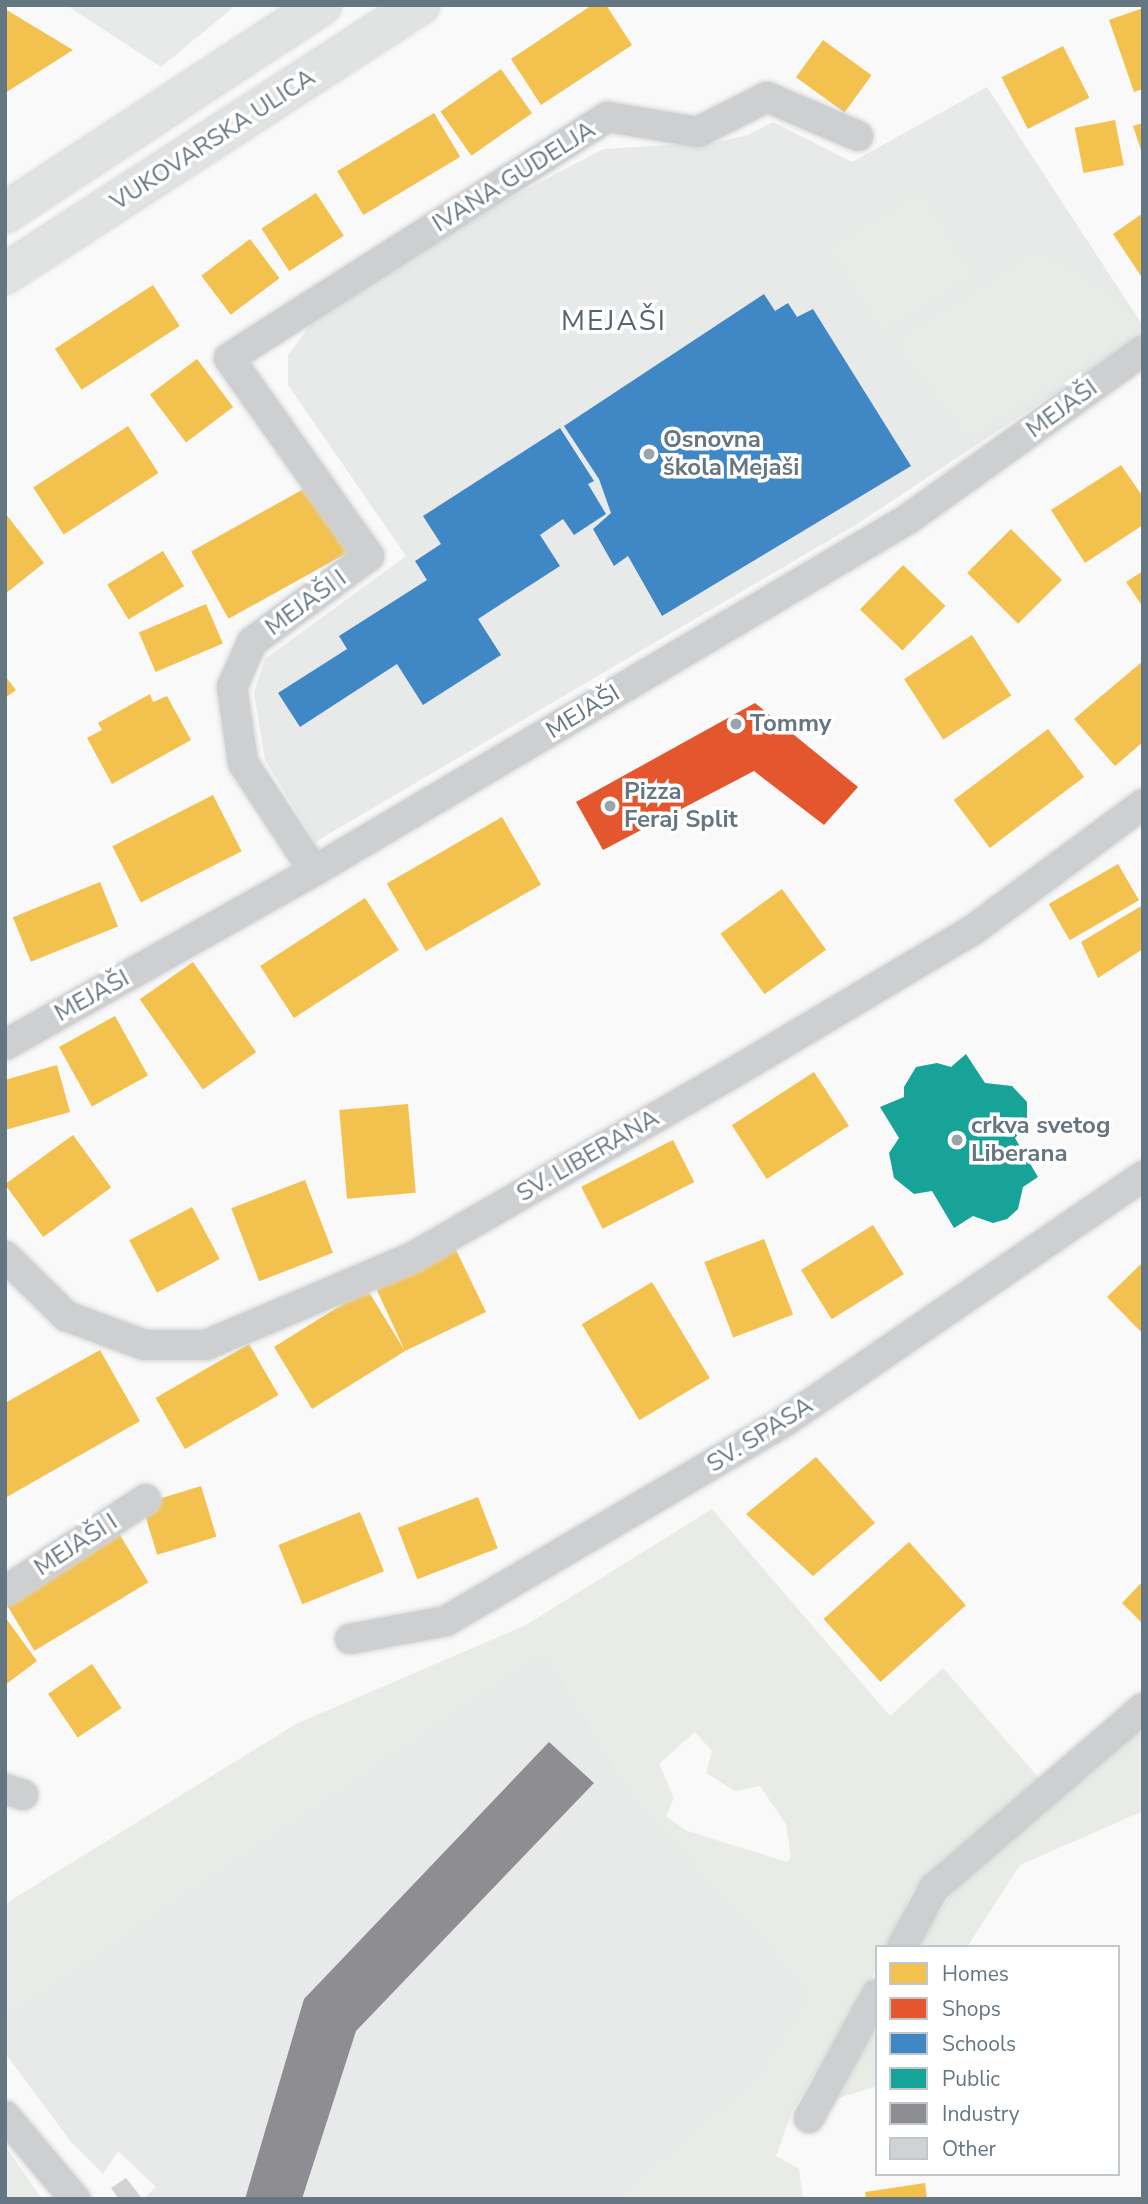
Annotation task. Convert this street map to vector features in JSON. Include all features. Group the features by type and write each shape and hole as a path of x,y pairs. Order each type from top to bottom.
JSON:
{"street":[{"path":"5,213 322,5"},
{"name":"VUKOVARSKA ULICA","path":"5,274 420,5"},
{"name":"IVANA GUDELJA","path":"229,358 608,117 698,132 766,97 858,136"},
{"name":"MEJAŠI","path":"5,1045 314,871 908,519 1143,351"},
{"name":"MEJAŠI I","path":"229,358 369,556 251,642 232,687 243,763 314,871"},
{"name":"SV. LIBERANA","path":"5,1256 66,1316 144,1345 206,1345 412,1256 691,1097 973,930 1143,804"},
{"name":"SV. SPASA","path":"351,1639 446,1620 458,1614 787,1420 1143,1176"},
{"name":"MEJAŠI I","path":"5,1591 146,1499"},
{"path":"903,1945 934,1888 1143,1707"},
{"path":"809,2118 875,1998"},
{"path":"5,2116 75,2199"}],"shaded area":[{"path":"66,5 236,5 161,67"},
{"name":"Osnovna škola Mejaši","path":"987,87 1143,326 1143,335 857,524 315,842 265,760 254,693 265,659 406,556 288,385 288,355 317,316 512,197 603,149 716,142 748,135 773,122 852,162"},
{"path":"921,191 974,276 882,334 829,249"},
{"path":"1039,249 1110,292 1140,327 969,440 893,342"},
{"path":"712,1509 890,1716 943,1668 1039,1778 912,1891 891,1945 875,1945 875,1972 792,2111 776,2156 799,2169 803,2199 618,2199 759,2079 810,1994 632,1795 545,1650 5,2015 5,1904 296,1724 526,1625","holes":["695,1732 712,1751 706,1773 735,1791 760,1786 786,1824 791,1857 787,1862 687,1831 666,1816 674,1798 659,1764"]},
{"path":"545,1650 632,1795 811,1994 759,2079 618,2199 143,2199 156,2187 118,2151 103,2174 71,2142 5,2053 5,2015"},
{"path":"1143,1722 1143,1811 1020,1865 968,1945 918,1945 963,1876"},
{"path":"875,2023 875,2087 832,2100"},
{"path":"5,2147 10,2153 42,2199 5,2199"}],"building: Homes":[{"path":"592,5 606,5 632,45 541,105 511,59"},
{"path":"1143,8 1143,89 1134,92 1109,20"},
{"path":"5,9 73,50 5,93"},
{"path":"823,40 872,75 845,112 796,77"},
{"path":"1063,46 1089,98 1028,129 1002,77"},
{"path":"501,69 532,113 471,156 440,111"},
{"path":"434,113 460,157 363,215 337,171"},
{"path":"1115,120 1124,165 1084,173 1075,128"},
{"path":"1143,123 1143,153 1142,153 1133,126"},
{"path":"316,193 344,236 289,271 261,228"},
{"path":"1143,213 1143,275 1141,276 1113,234"},
{"path":"250,239 279,278 231,315 201,276"},
{"path":"153,285 180,326 82,390 55,349"},
{"path":"197,359 233,407 186,442 150,395"},
{"path":"128,426 158,473 64,535 33,488"},
{"path":"1121,465 1143,497 1143,525 1085,563 1051,510"},
{"path":"311,485 348,552 229,619 191,551"},
{"path":"5,513 44,563 5,594"},
{"path":"1011,529 1062,580 1018,624 967,573"},
{"path":"163,551 184,586 128,620 107,584"},
{"path":"903,565 945,606 902,651 860,610"},
{"path":"1143,571 1143,607 1126,582"},
{"path":"206,604 223,644 156,672 139,633"},
{"path":"972,635 1011,695 943,740 904,679"},
{"path":"1143,661 1143,742 1115,766 1074,719"},
{"path":"5,676 16,690 5,698"},
{"path":"150,694 153,702 167,696 191,740 112,784 87,738 102,730 98,723"},
{"path":"1048,729 1084,777 990,848 954,800"},
{"path":"213,795 242,851 141,902 112,846"},
{"path":"502,817 541,885 426,951 387,884"},
{"path":"1118,864 1139,900 1070,940 1049,904"},
{"path":"100,882 118,927 31,962 13,917"},
{"path":"782,889 826,950 765,994 721,934"},
{"path":"365,898 399,950 294,1018 260,966"},
{"path":"1143,905 1143,949 1098,978 1081,942"},
{"path":"193,962 256,1052 203,1089 140,999"},
{"path":"115,1016 148,1075 92,1107 59,1047"},
{"path":"57,1065 70,1112 5,1130 5,1080"},
{"path":"814,1072 849,1126 767,1179 732,1125"},
{"path":"408,1104 416,1193 347,1199 339,1110"},
{"path":"73,1135 111,1188 43,1237 5,1184"},
{"path":"673,1140 694,1182 603,1229 581,1187"},
{"path":"305,1180 333,1253 259,1281 231,1208"},
{"path":"192,1207 220,1259 157,1292 129,1240"},
{"path":"873,1225 904,1274 832,1319 801,1270"},
{"path":"764,1239 793,1315 733,1338 704,1262"},
{"path":"455,1248 486,1312 405,1351 375,1286"},
{"path":"1143,1262 1143,1334 1107,1297"},
{"path":"652,1282 710,1378 639,1420 582,1324"},
{"path":"367,1289 405,1351 312,1409 274,1347"},
{"path":"249,1344 278,1395 185,1449 155,1398"},
{"path":"100,1350 140,1421 5,1498 5,1403"},
{"path":"816,1457 875,1523 813,1576 746,1514"},
{"path":"201,1486 216,1537 157,1555 142,1504"},
{"path":"478,1497 498,1548 417,1579 398,1528"},
{"path":"360,1512 384,1571 302,1604 278,1545"},
{"path":"117,1530 148,1582 34,1651 5,1602 5,1597"},
{"path":"909,1542 966,1605 880,1682 824,1619"},
{"path":"1143,1581 1143,1624 1122,1603"},
{"path":"5,1617 37,1661 5,1685"},
{"path":"92,1664 122,1708 78,1738 48,1694"},
{"path":"925,2183 927,2199 866,2199 865,2192"}],"building: Shops":[{"path":"755,703 858,787 824,825 754,771 603,850 576,802"}],"building: Schools":[{"path":"764,294 775,311 788,303 797,317 813,309 911,466 662,616 628,556 614,566 593,529 611,513 599,479 564,426"},
{"path":"560,428 594,481 588,484 606,514 574,535 563,519 540,535 560,566 478,619 501,655 423,705 397,664 300,727 278,693 347,649 339,636 427,580 415,561 441,544 423,516"}],"building: Public":[{"name":"crkva svetog Liberana","path":"966,1054 985,1083 1012,1086 1027,1102 1027,1124 1015,1138 1038,1177 1023,1187 1018,1209 1007,1219 993,1223 973,1216 954,1228 932,1191 914,1194 894,1178 889,1153 899,1138 880,1107 904,1097 904,1087 916,1067 937,1063 951,1067"}],"building: Industry":[{"path":"549,1742 594,1783 356,2031 302,2199 245,2199 304,1999"}],"building: Other":[{"path":"126,2178 141,2197 119,2199 111,2188"}],"place":[{"name":"Osnovna škola Mejaši","path":"649,454"},
{"name":"Tommy","path":"736,724"},
{"name":"Pizza Feraj Split","path":"610,806"},
{"name":"crkva svetog Liberana","path":"957,1140"}],"district":[{"name":"MEJAŠI","path":"614,321"}]}
